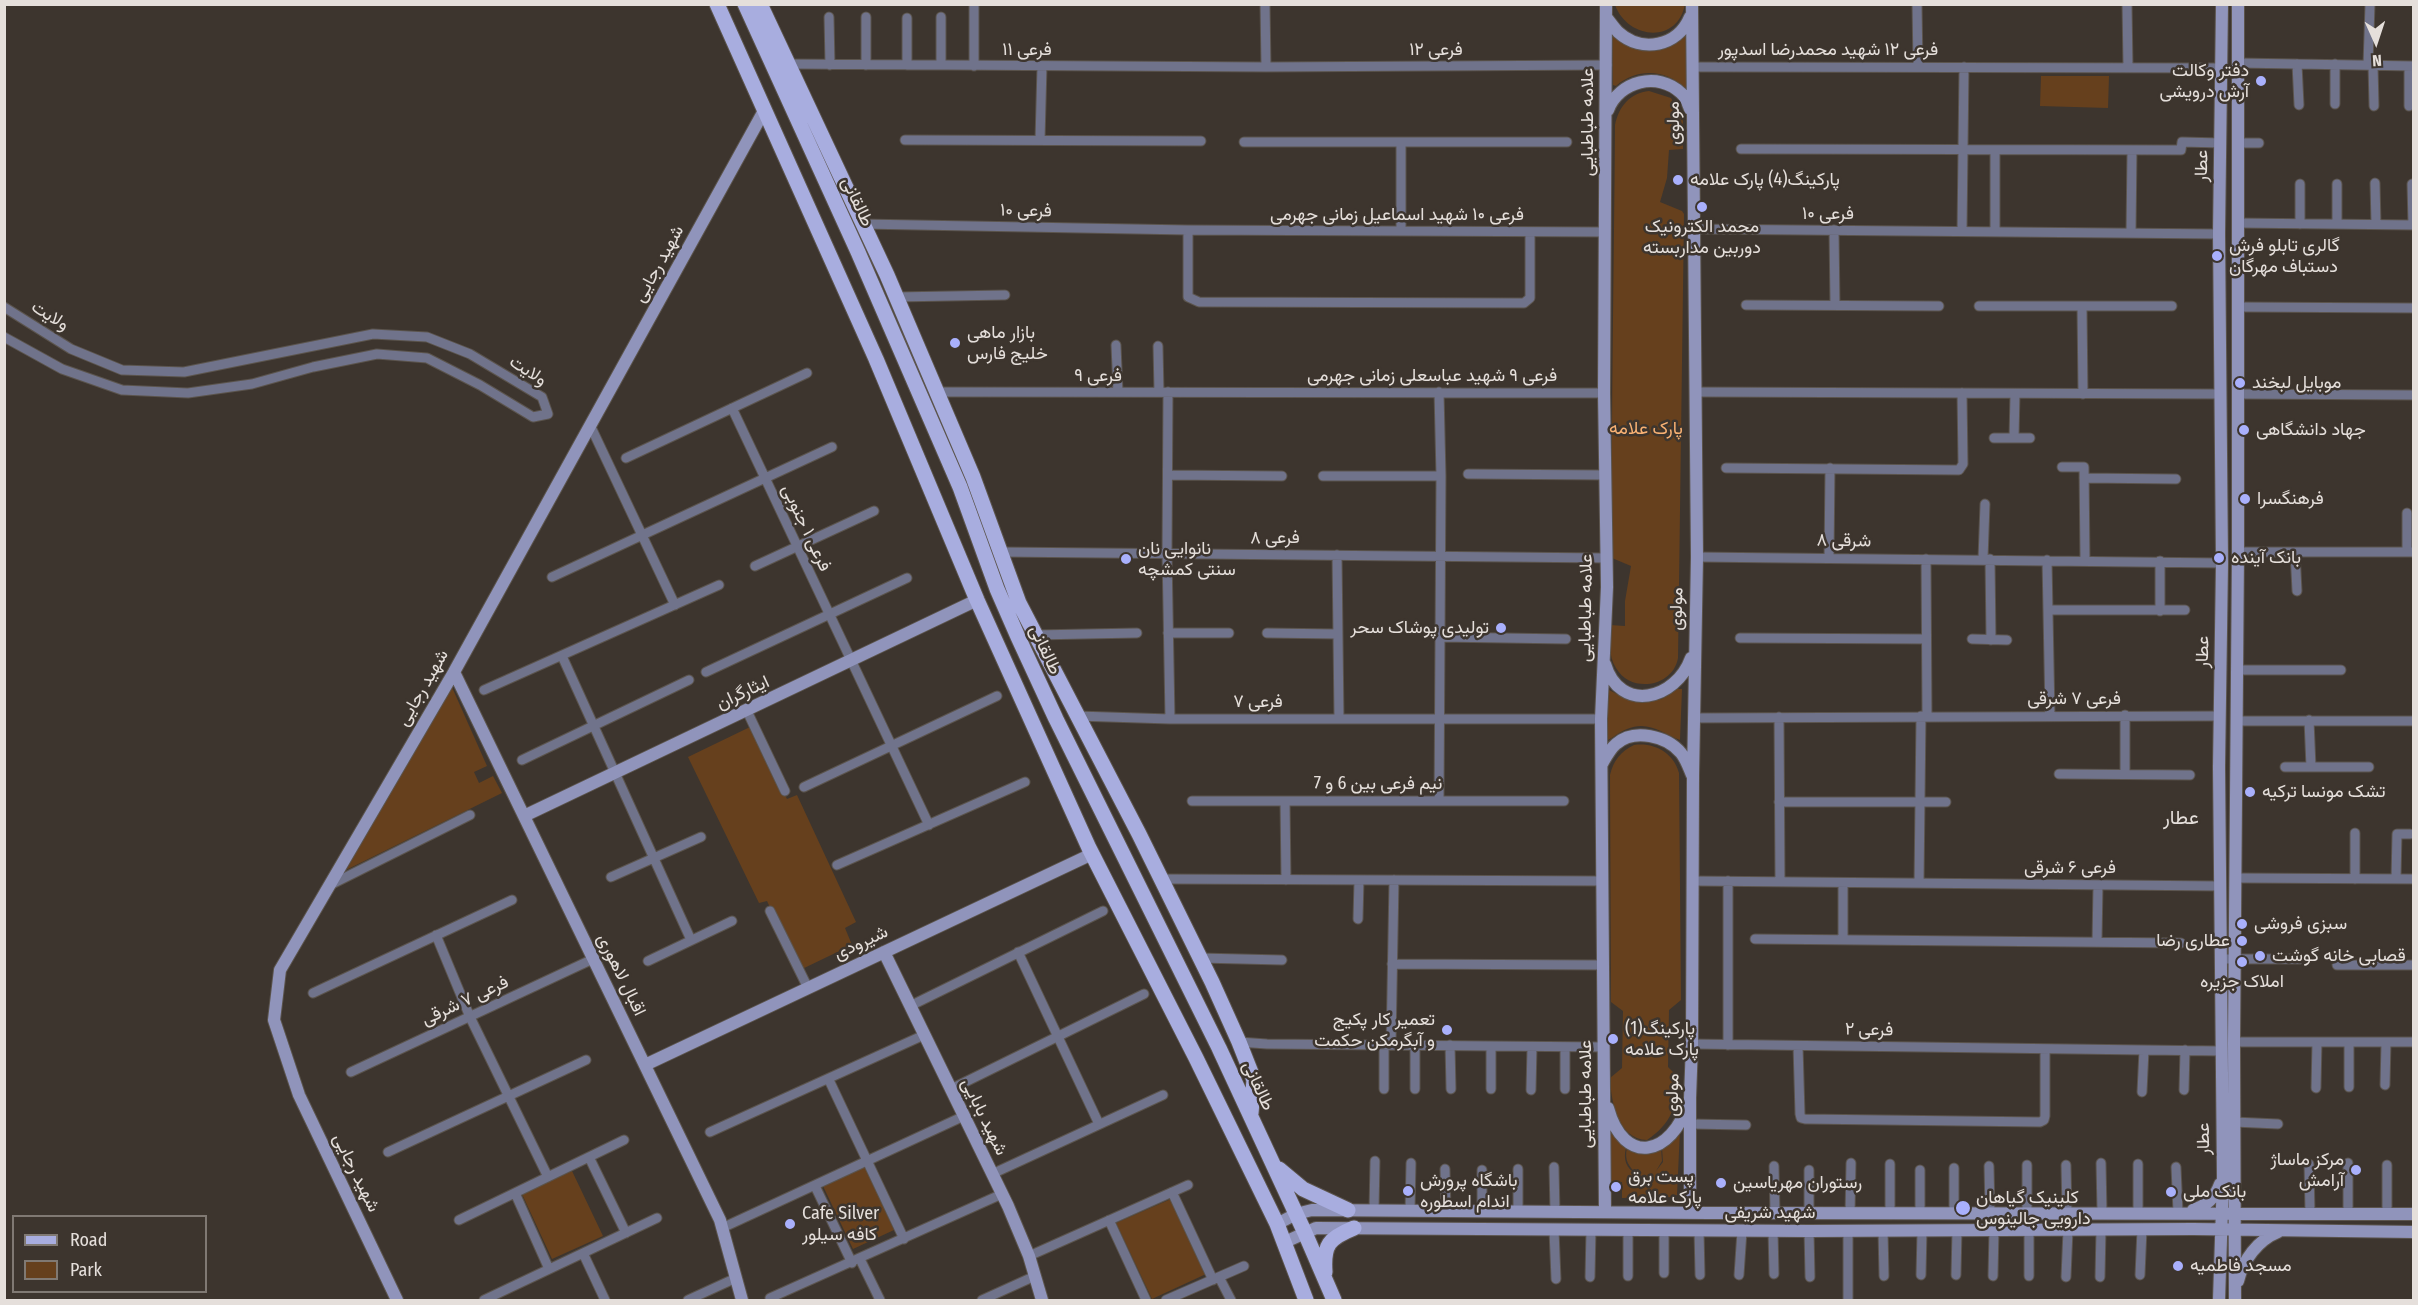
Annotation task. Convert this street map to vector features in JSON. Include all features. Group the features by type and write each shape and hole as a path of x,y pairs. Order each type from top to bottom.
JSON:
{"main road":[{"path":"717,4 880,369 977,600 1092,854 1277,1224 1306,1300"},
{"name":"طالقانی","path":"744,4 851,235 964,499 996,589 1051,709 1251,1116 1331,1294"},
{"path":"760,4 896,297 957,441 1019,603 1161,879 1239,1042 1254,1080 1251,1116"},
{"path":"957,441 964,499"},
{"path":"1272,1162 1303,1190 1348,1210"},
{"path":"1331,1294 1324,1259 1329,1242 1354,1228"}],"street":[{"path":"974,4 974,66"},
{"path":"1265,4 1266,68"},
{"path":"1917,4 1918,67"},
{"path":"2127,4 2128,67"},
{"name":"عطار","path":"2219,1300 2221,1230 2227,1213 2228,1177 2222,1051 2220,886 2222,563 2219,234 2223,68 2222,4"},
{"name":"عطار","path":"2228,1177 2234,1122 2238,552 2236,307 2238,4"},
{"path":"2370,4 2374,106"},
{"path":"1606,11 1617,32 1634,43 1648,45 1662,44 1682,31 1691,9"},
{"name":"مولوی","path":"1690,1213 1697,557 1691,9"},
{"name":"علامه طباطبایی","path":"1605,1212 1601,719 1607,587 1604,393 1606,11"},
{"path":"829,17 830,65"},
{"path":"866,17 866,65"},
{"path":"940,17 941,65"},
{"path":"907,18 907,65"},
{"path":"2238,63 2411,66 2409,106"},
{"name":"فرعی ۱۱","path":"788,64 1266,68"},
{"path":"2297,64 2298,105"},
{"path":"2335,64 2335,104"},
{"name":"فرعی ۱۲","path":"1266,68 1607,65"},
{"path":"1040,140 1042,66"},
{"name":"فرعی ۱۲ شهید محمدرضا اسدپور","path":"1692,67 2223,68"},
{"path":"1962,231 1964,67"},
{"path":"1606,113 1616,94 1622,89 1632,84 1647,82 1669,84 1683,94 1692,113"},
{"name":"شهید رجایی","path":"397,1300 299,1095 274,1020 280,970 454,672 765,109"},
{"path":"905,140 1201,141"},
{"path":"1244,142 1567,142"},
{"path":"1741,149 2181,150 2182,142 2221,142"},
{"path":"1401,143 1401,231"},
{"path":"2237,143 2259,143"},
{"path":"1995,150 1995,231"},
{"path":"2131,232 2132,150"},
{"path":"2300,183 2300,224"},
{"path":"2375,183 2376,224"},
{"path":"2337,184 2337,224"},
{"path":"2237,223 2413,225 2412,184"},
{"name":"فرعی ۱۰","path":"862,224 1188,230"},
{"name":"فرعی ۱۰","path":"1693,229 2219,234"},
{"path":"1188,230 1188,297 1199,302 1362,303 1524,303 1530,298 1530,232"},
{"name":"فرعی ۱۰ شهید اسماعیل زمانی جهرمی","path":"1188,230 1605,232"},
{"path":"1834,230 1834,305"},
{"path":"896,297 1005,295"},
{"path":"1746,305 1939,306"},
{"path":"1979,306 2172,306"},
{"name":"ولایت","path":"4,307 71,349 122,370 184,372 373,334 427,337 470,354 542,397 548,414 533,417 480,385 427,358 377,354 252,384 188,393 122,390 62,369 4,337"},
{"path":"2082,307 2083,394"},
{"path":"2236,307 2414,308"},
{"path":"1116,345 1118,392"},
{"path":"1158,346 1164,392 1169,475 1167,555 1170,719"},
{"path":"626,458 807,373"},
{"name":"فرعی ۹","path":"936,392 1259,392"},
{"name":"فرعی ۹ شهید عباسعلی زمانی جهرمی","path":"1259,392 1604,393"},
{"path":"1439,392 1441,476 1439,801"},
{"path":"1695,392 2221,394"},
{"path":"1726,468 1959,470 1962,468 1962,393"},
{"path":"2014,438 2015,394"},
{"path":"2237,394 2414,395"},
{"name":"فرعی ۱ جنوبی","path":"732,408 928,825"},
{"path":"590,425 675,605"},
{"path":"1994,438 2030,438"},
{"path":"552,577 832,447"},
{"path":"2062,466 2084,467 2085,560"},
{"path":"1829,558 1830,468"},
{"path":"1468,474 1605,475"},
{"path":"1169,475 1282,476"},
{"path":"1323,476 1441,476"},
{"path":"2084,478 2176,479"},
{"path":"1985,504 1991,640"},
{"path":"755,566 874,511"},
{"path":"2238,552 2410,552 2407,513"},
{"name":"فرعی ۸","path":"1000,552 1606,558"},
{"path":"2295,552 2297,591"},
{"path":"1337,555 1339,719"},
{"name":"۸ شرقی","path":"1697,557 2222,563"},
{"path":"1919,883 1926,559"},
{"path":"2047,560 2050,716"},
{"path":"2160,561 2160,611"},
{"path":"706,672 907,578"},
{"path":"484,690 719,585"},
{"name":"ایثارگران","path":"524,816 977,600"},
{"path":"2048,610 2185,610"},
{"path":"1035,635 1137,633"},
{"path":"1168,633 1229,633"},
{"path":"1267,633 1338,634"},
{"path":"2221,633 2237,633"},
{"path":"1441,638 1566,639"},
{"path":"1740,638 1926,639"},
{"path":"1972,639 2007,640"},
{"path":"1604,660 1610,678 1623,692 1644,696 1658,694 1676,681 1686,670 1695,643"},
{"path":"562,656 691,940"},
{"path":"2237,670 2341,670"},
{"name":"اقبال لاهوری","path":"454,672 722,1228 742,1300"},
{"path":"522,760 689,680"},
{"path":"804,787 997,696"},
{"path":"747,711 785,791"},
{"path":"2125,715 2125,774"},
{"name":"فرعی ۷","path":"1077,716 1170,719 1601,719"},
{"name":"فرعی ۷ شرقی","path":"1694,718 2220,716"},
{"path":"1779,717 1780,882"},
{"path":"2309,720 2311,767"},
{"path":"2236,721 2414,721"},
{"path":"1601,766 1614,745 1620,741 1638,735 1650,736 1660,739 1681,753 1693,776"},
{"path":"2285,767 2369,767"},
{"path":"2059,774 2190,775"},
{"path":"837,865 1024,782"},
{"name":"نیم فرعی بین 6 و 7","path":"1192,801 1564,801"},
{"path":"1286,801 1286,880"},
{"path":"1779,802 1946,802"},
{"path":"330,885 470,815"},
{"path":"2355,833 2355,879"},
{"path":"2397,879 2397,834 2410,834"},
{"path":"611,877 701,837"},
{"name":"شیرودی","path":"645,1065 1092,854"},
{"path":"2235,878 2414,879"},
{"path":"1161,879 1603,881"},
{"path":"1358,918 1359,880"},
{"path":"1384,1089 1392,964 1394,880"},
{"name":"فرعی ۶ شرقی","path":"1694,881 2220,886"},
{"path":"1728,882 1728,1045"},
{"path":"1843,883 1843,940"},
{"path":"2097,942 2098,885"},
{"path":"313,993 512,900"},
{"path":"770,910 808,988"},
{"path":"910,1006 1103,911"},
{"path":"648,961 732,921"},
{"path":"436,935 470,1017 548,1177"},
{"path":"1755,939 2181,943"},
{"name":"شهید بابایی","path":"884,952 1002,1194 1029,1256 1042,1300"},
{"path":"1018,952 1100,1124"},
{"path":"1200,958 1282,960"},
{"name":"فرعی ۷ شرقی","path":"351,1072 593,959"},
{"path":"2221,959 2300,959"},
{"path":"1392,964 1604,965"},
{"path":"2337,964 2414,965"},
{"path":"951,1089 1144,994"},
{"path":"710,1132 924,1035"},
{"path":"1239,1042 1604,1047"},
{"path":"2234,1042 2414,1042"},
{"path":"2316,1088 2317,1042"},
{"path":"2349,1042 2349,1087"},
{"path":"2385,1085 2386,1042"},
{"name":"فرعی ۲","path":"1692,1044 2222,1051"},
{"path":"1414,1089 1415,1045"},
{"path":"1450,1045 1451,1089"},
{"path":"1491,1046 1491,1089"},
{"path":"1798,1046 1801,1118 1916,1120 2044,1120 2045,1049"},
{"path":"1531,1090 1532,1047"},
{"path":"1565,1047 1565,1089"},
{"path":"2142,1092 2144,1050"},
{"path":"2184,1090 2185,1050"},
{"path":"388,1152 586,1060"},
{"path":"829,1080 904,1239"},
{"path":"992,1174 1163,1095"},
{"path":"1604,1095 1610,1117 1623,1140 1645,1149 1653,1148 1668,1138 1683,1117 1690,1097"},
{"path":"722,1228 964,1116"},
{"path":"2234,1122 2278,1124"},
{"path":"1691,1124 1746,1125"},
{"path":"459,1220 624,1140"},
{"path":"589,1157 626,1233"},
{"path":"1374,1210 1375,1161"},
{"path":"2101,1162 2102,1212"},
{"path":"2348,1162 2348,1213"},
{"path":"1404,1228 1399,1225 1398,1219 1401,1214 1408,1211 1411,1163"},
{"path":"1850,1213 1851,1163"},
{"path":"1890,1164 1890,1213"},
{"path":"2138,1164 2138,1212"},
{"path":"2309,1164 2314,1213 2320,1231"},
{"path":"2027,1165 2027,1213"},
{"path":"2066,1165 2067,1213"},
{"path":"2386,1214 2387,1165"},
{"path":"1774,1166 1775,1214"},
{"path":"1989,1166 1990,1213"},
{"path":"1554,1167 1555,1212"},
{"path":"2176,1167 2182,1212 2203,1207 2212,1200 2228,1177 2247,1207 2263,1212"},
{"path":"1954,1168 1954,1213"},
{"path":"1445,1169 1446,1212"},
{"path":"1518,1169 1518,1212"},
{"path":"1482,1170 1482,1212"},
{"path":"1809,1170 1809,1213"},
{"path":"1920,1170 1920,1213"},
{"path":"1029,1256 1188,1185"},
{"path":"815,1186 880,1300"},
{"path":"1172,1192 1216,1279 1231,1300"},
{"path":"515,1193 549,1269"},
{"path":"770,1298 1002,1194"},
{"name":"شهید شریفی","path":"1277,1224 1296,1214 1312,1210 1775,1214 2102,1212 2414,1214"},
{"path":"1824,1213 1824,1231"},
{"name":"عطار","path":"2227,1213 2234,1230 2236,1300"},
{"path":"484,1300 657,1218"},
{"path":"1109,1220 1146,1300"},
{"name":"شهید شریفی","path":"1285,1242 1316,1228 1699,1231 2193,1229 2414,1232"},
{"path":"2140,1275 2142,1229"},
{"path":"2193,1229 2207,1236 2220,1248"},
{"path":"1554,1230 1556,1280"},
{"path":"1590,1277 1591,1230"},
{"path":"1628,1230 1628,1276"},
{"path":"1664,1230 1664,1274"},
{"path":"1956,1275 1957,1230"},
{"path":"1994,1230 1994,1276"},
{"path":"2029,1230 2029,1276"},
{"path":"2066,1277 2068,1230"},
{"path":"2100,1277 2101,1230"},
{"path":"2236,1300 2241,1270 2249,1257 2265,1239 2283,1230"},
{"path":"1699,1231 1700,1275"},
{"path":"1739,1275 1742,1231"},
{"path":"1773,1231 1774,1274"},
{"path":"1809,1231 1810,1277"},
{"path":"1848,1231 1848,1300"},
{"path":"1883,1231 1884,1276"},
{"path":"1921,1275 1922,1231"},
{"path":"583,1253 605,1300"},
{"path":"1173,1299 1244,1266"},
{"path":"982,1300 1035,1276"},
{"path":"688,1300 736,1278"}],"green space":[{"path":"1685,4 1681,17 1673,26 1652,33 1641,31 1630,25 1621,17 1615,5"},
{"path":"1688,36 1687,86 1685,88 1669,77 1651,73 1633,76 1616,86 1613,85 1612,37 1669,46"},
{"path":"2041,76 2109,76 2108,108 2040,106"},
{"name":"پارک علامه","path":"1649,91 1671,98 1683,119 1683,149 1669,150 1667,178 1660,202 1684,214 1678,658 1675,668 1660,681 1641,684 1623,676 1616,668 1610,647 1610,625 1625,626 1625,601 1631,566 1612,558 1615,125 1619,112 1626,102 1636,94"},
{"path":"451,685 487,766 474,772 479,783 493,776 502,793 346,870"},
{"path":"1607,689 1625,698 1642,702 1662,699 1677,689 1682,689 1680,740 1655,728 1642,726 1627,729 1606,741"},
{"path":"750,727 787,799 797,795 856,922 845,928 852,945 800,970 767,901 759,903 688,757"},
{"path":"1634,745 1649,745 1662,750 1673,760 1679,773 1681,1000 1669,1010 1668,1067 1678,1077 1678,1087 1672,1113 1662,1127 1647,1140 1637,1138 1622,1126 1614,1107 1610,1078 1622,1068 1623,1011 1611,1002 1610,775 1618,757"},
{"path":"1680,1130 1677,1195 1674,1197 1622,1198 1622,1182 1609,1182 1610,1132 1626,1148 1626,1163 1637,1174 1628,1163 1627,1148 1661,1148 1662,1161 1656,1171 1663,1162 1662,1148"},
{"path":"865,1166 894,1230 853,1249 823,1186"},
{"path":"572,1171 603,1236 552,1259 522,1194"},
{"path":"1171,1199 1206,1274 1152,1299 1116,1223"}],"place":[{"name":"دفتر وکالت آرش درویشی","path":"2261,81"},
{"name":"پارکینگ(4) پارک علامه","path":"1678,180"},
{"name":"محمد الکترونیک دوربین مداربسته","path":"1702,207"},
{"name":"گالری تابلو فرش دستباف مهرگان","path":"2217,256"},
{"name":"بازار ماهی خلیج فارس","path":"955,343"},
{"name":"موبایل لبخند","path":"2240,383"},
{"name":"جهاد دانشگاهی","path":"2244,430"},
{"name":"فرهنگسرا","path":"2245,499"},
{"name":"بانک آینده","path":"2219,558"},
{"name":"نانوایی نان سنتی کمشچه","path":"1126,559"},
{"name":"تولیدی پوشاک سحر","path":"1501,628"},
{"name":"تشک مونسا ترکیه","path":"2250,792"},
{"name":"سبزی فروشی","path":"2242,924"},
{"name":"عطاری رضا","path":"2242,941"},
{"name":"قصابی خانه گوشت","path":"2260,956"},
{"name":"املاک جزیره","path":"2242,962"},
{"name":"تعمیر کار پکیج و آبگرمکن حکمت","path":"1447,1030"},
{"name":"پارکینگ(1) پارک علامه","path":"1613,1039"},
{"name":"مرکز ماساژ آرامش","path":"2356,1170"},
{"name":"رستوران مهریاسین","path":"1721,1183"},
{"name":"پست برق پارک علامه","path":"1616,1187"},
{"name":"باشگاه پرورش اندام اسطوره","path":"1408,1191"},
{"name":"بانک ملی","path":"2171,1192"},
{"name":"کلینیک گیاهان دارویی جالینوس","path":"1963,1208"},
{"name":"Cafe Silver کافه سیلور","path":"790,1224"},
{"name":"مسجد فاطمیه","path":"2178,1266"}],"district":[{"name":"عطار","path":"2181,818"}]}
